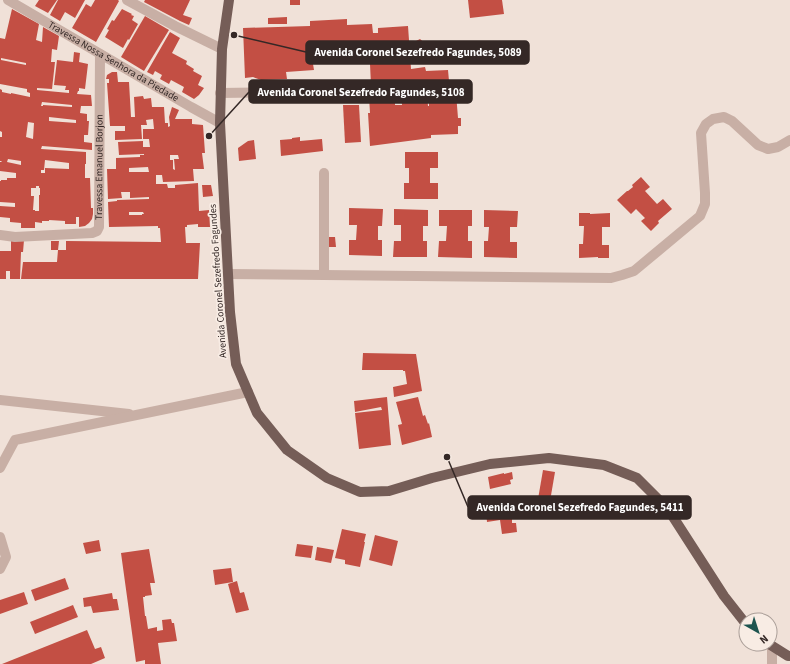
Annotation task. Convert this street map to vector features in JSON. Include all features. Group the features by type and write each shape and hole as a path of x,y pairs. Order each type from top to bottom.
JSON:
{"main road":[{"name":"Avenida Coronel Sezefredo Fagundes","path":"229,0 222,49 220,123 230,312 236,364 257,413 287,450 327,478 360,492 389,491 432,478 490,464 549,458 604,466 637,478 668,509 724,596 738,614"},
{"path":"778,651 789,659"}],"street":[{"name":"Travessa Nossa Senhora da Piedade","path":"8,0 220,123"},
{"path":"127,0 222,49"},
{"name":"Travessa Emanuel Borjon","path":"0,235 15,237 92,233 97,231 100,227 100,54"},
{"path":"220,93 369,91 439,87"},
{"path":"228,274 611,278 634,271 700,216 705,204 701,133 706,124 713,118 724,117 732,122 758,145 768,149 778,147 790,140"},
{"path":"324,173 324,275"},
{"path":"0,468 15,440 248,392"},
{"path":"0,400 139,415"},
{"path":"0,537 6,557 0,569"},
{"path":"771,652 772,664"}],"building":[{"path":"39,0 57,0 48,13 35,6"},
{"path":"58,0 85,0 75,18 65,12 60,21 50,15"},
{"path":"95,0 119,1 96,42 72,28 86,4 91,7"},
{"path":"145,0 190,0 183,15 192,18 189,25 144,2"},
{"path":"290,0 300,0 300,5 290,5"},
{"path":"468,0 502,0 504,14 470,18"},
{"path":"12,9 39,24 36,40 42,42 43,27 59,36 57,50 52,49 51,62 55,62 52,89 37,88 37,90 69,93 69,90 65,90 66,86 54,85 57,60 73,62 74,52 80,53 79,62 88,64 85,89 79,88 77,94 91,95 92,106 81,106 80,113 87,114 87,121 89,121 88,135 84,135 84,142 92,143 92,150 42,146 41,149 86,152 85,178 90,178 91,208 93,208 93,214 92,219 85,226 79,227 79,217 76,217 76,224 65,224 65,221 49,220 42,221 42,223 35,222 35,228 21,228 21,223 10,222 10,218 0,217 0,206 15,207 15,203 0,202 0,181 7,180 7,178 16,178 16,173 0,171 0,162 2,161 0,161 0,137 2,137 2,132 0,131 0,89 2,92 30,97 30,93 27,92 27,89 0,84 0,38 5,39","holes":["1,58 26,63 26,65 1,60","42,102 72,105 72,107 41,106","49,117 76,120 76,123 49,121","28,122 34,123 33,139 26,137","8,159 21,161 21,165 7,162","45,160 69,163 69,169 45,168 45,173 41,173 41,170 44,170","36,186 39,186 40,188 39,211 33,210 34,196 31,196 31,188 36,188"]},
{"path":"122,9 132,14 131,15 134,16 132,20 138,24 123,48 105,37 112,20 114,21"},
{"path":"145,16 169,30 144,71 121,57"},
{"path":"287,17 287,24 268,24 268,18"},
{"path":"347,19 347,25 372,24 373,33 378,33 378,28 408,26 411,69 425,67 426,71 448,70 449,81 371,85 369,43 314,45 316,64 313,64 314,70 286,72 287,79 261,80 253,77 245,78 243,28 310,26 310,21"},
{"path":"170,32 180,38 172,53 187,61 186,64 194,69 193,71 202,76 198,85 204,88 194,99 182,92 184,87 171,80 169,84 160,79 162,75 155,71 153,75 147,72"},
{"path":"420,39 430,48 420,52 410,44"},
{"path":"112,72 117,72 118,82 129,82 131,117 135,117 134,97 143,96 144,99 151,98 152,107 164,107 165,123 168,123 168,127 170,126 169,117 172,107 179,110 175,119 192,119 192,124 203,125 205,153 202,153 204,169 193,169 194,181 163,182 162,175 156,175 156,184 167,184 168,188 175,188 175,185 198,183 199,211 209,210 210,227 198,227 198,224 187,225 187,227 185,227 186,243 200,243 198,279 21,279 23,262 57,262 58,250 66,250 66,241 161,242 160,228 158,228 158,226 109,227 108,202 117,200 149,199 149,197 130,198 130,192 121,192 122,198 108,199 107,169 116,169 116,158 140,157 140,155 144,155 144,154 119,155 118,142 143,141 143,147 150,147 149,139 143,139 143,129 154,129 153,119 146,120 147,125 141,125 142,139 115,140 115,131 125,131 125,126 110,126 107,83 109,83 109,79 106,79 107,75","holes":["170,155 178,155 179,159 174,159 175,170 173,169 173,160 170,160","148,167 149,172 129,172 129,168","129,212 143,212 144,214 129,215"]},
{"path":"456,93 458,118 461,118 461,126 458,126 458,134 431,135 431,138 370,146 368,113 370,113 369,96 395,95 395,105 402,105 401,95 427,94 429,106 429,95"},
{"path":"343,105 359,105 361,142 345,143"},
{"path":"300,137 300,141 322,139 323,151 281,156 280,140"},
{"path":"254,140 256,159 239,161 238,148 248,141"},
{"path":"405,152 438,152 438,168 430,168 430,183 438,183 438,199 404,199 404,183 409,183 409,168 405,168"},
{"path":"641,177 650,187 645,191 657,204 663,199 672,209 658,221 659,223 651,231 641,221 645,218 636,209 631,214 617,200 633,187 632,185"},
{"path":"202,185 211,185 213,196 203,197"},
{"path":"349,208 383,209 382,226 378,226 378,240 382,240 382,256 349,255 349,240 356,240 357,225 349,225"},
{"path":"394,209 428,210 428,226 423,226 423,241 427,241 427,257 393,257 394,241 401,241 401,225 394,225"},
{"path":"439,210 472,210 472,226 468,226 468,241 472,241 472,258 438,257 439,241 446,241 447,226 439,226"},
{"path":"484,210 518,211 517,227 510,227 510,242 517,242 517,258 484,257 484,241 488,241 489,227 484,227"},
{"path":"579,213 610,213 610,227 602,227 602,245 609,245 609,258 579,258 579,244 583,244 584,226 579,226"},
{"path":"327,237 335,237 336,247 328,247"},
{"path":"11,240 24,240 23,252 21,252 20,279 10,279 10,271 6,271 6,279 0,279 0,251 11,251"},
{"path":"51,241 59,241 58,250 51,250"},
{"path":"363,353 416,354 422,391 394,397 393,387 407,384 405,371 362,370"},
{"path":"387,397 391,445 359,449 355,413 382,410 381,407 355,412 354,401"},
{"path":"418,397 423,416 425,415 428,424 429,423 432,437 402,445 398,425 402,424 396,402"},
{"path":"543,470 555,472 549,507 537,505"},
{"path":"512,472 513,479 510,480 511,484 490,489 488,477"},
{"path":"519,496 521,518 512,519 512,523 516,523 517,532 502,534 500,520 487,522 485,499"},
{"path":"342,529 366,534 360,567 345,564 345,560 335,558"},
{"path":"375,535 398,541 392,566 369,560"},
{"path":"99,540 101,551 86,554 83,543"},
{"path":"297,544 313,546 311,558 295,556"},
{"path":"317,547 334,550 331,563 315,560"},
{"path":"149,549 155,583 150,583 152,595 143,597 148,629 157,627 157,631 163,630 162,620 171,619 172,623 174,623 177,641 158,643 161,664 145,664 145,660 136,662 121,553"},
{"path":"231,568 233,582 215,585 213,570"},
{"path":"65,578 69,589 35,601 31,590"},
{"path":"237,581 240,593 244,592 249,610 236,613 228,584"},
{"path":"24,592 28,604 0,614 0,600"},
{"path":"112,593 113,599 117,599 119,610 93,613 91,606 84,607 83,598"},
{"path":"73,605 78,617 35,634 30,622"},
{"path":"87,630 95,649 101,647 105,658 91,664 2,664"}],"place":[{"name":"Avenida Coronel Sezefredo Fagundes, 5089","path":"234,35"},
{"name":"Avenida Coronel Sezefredo Fagundes, 5108","path":"209,136"},
{"name":"Avenida Coronel Sezefredo Fagundes, 5411","path":"447,457"}]}
